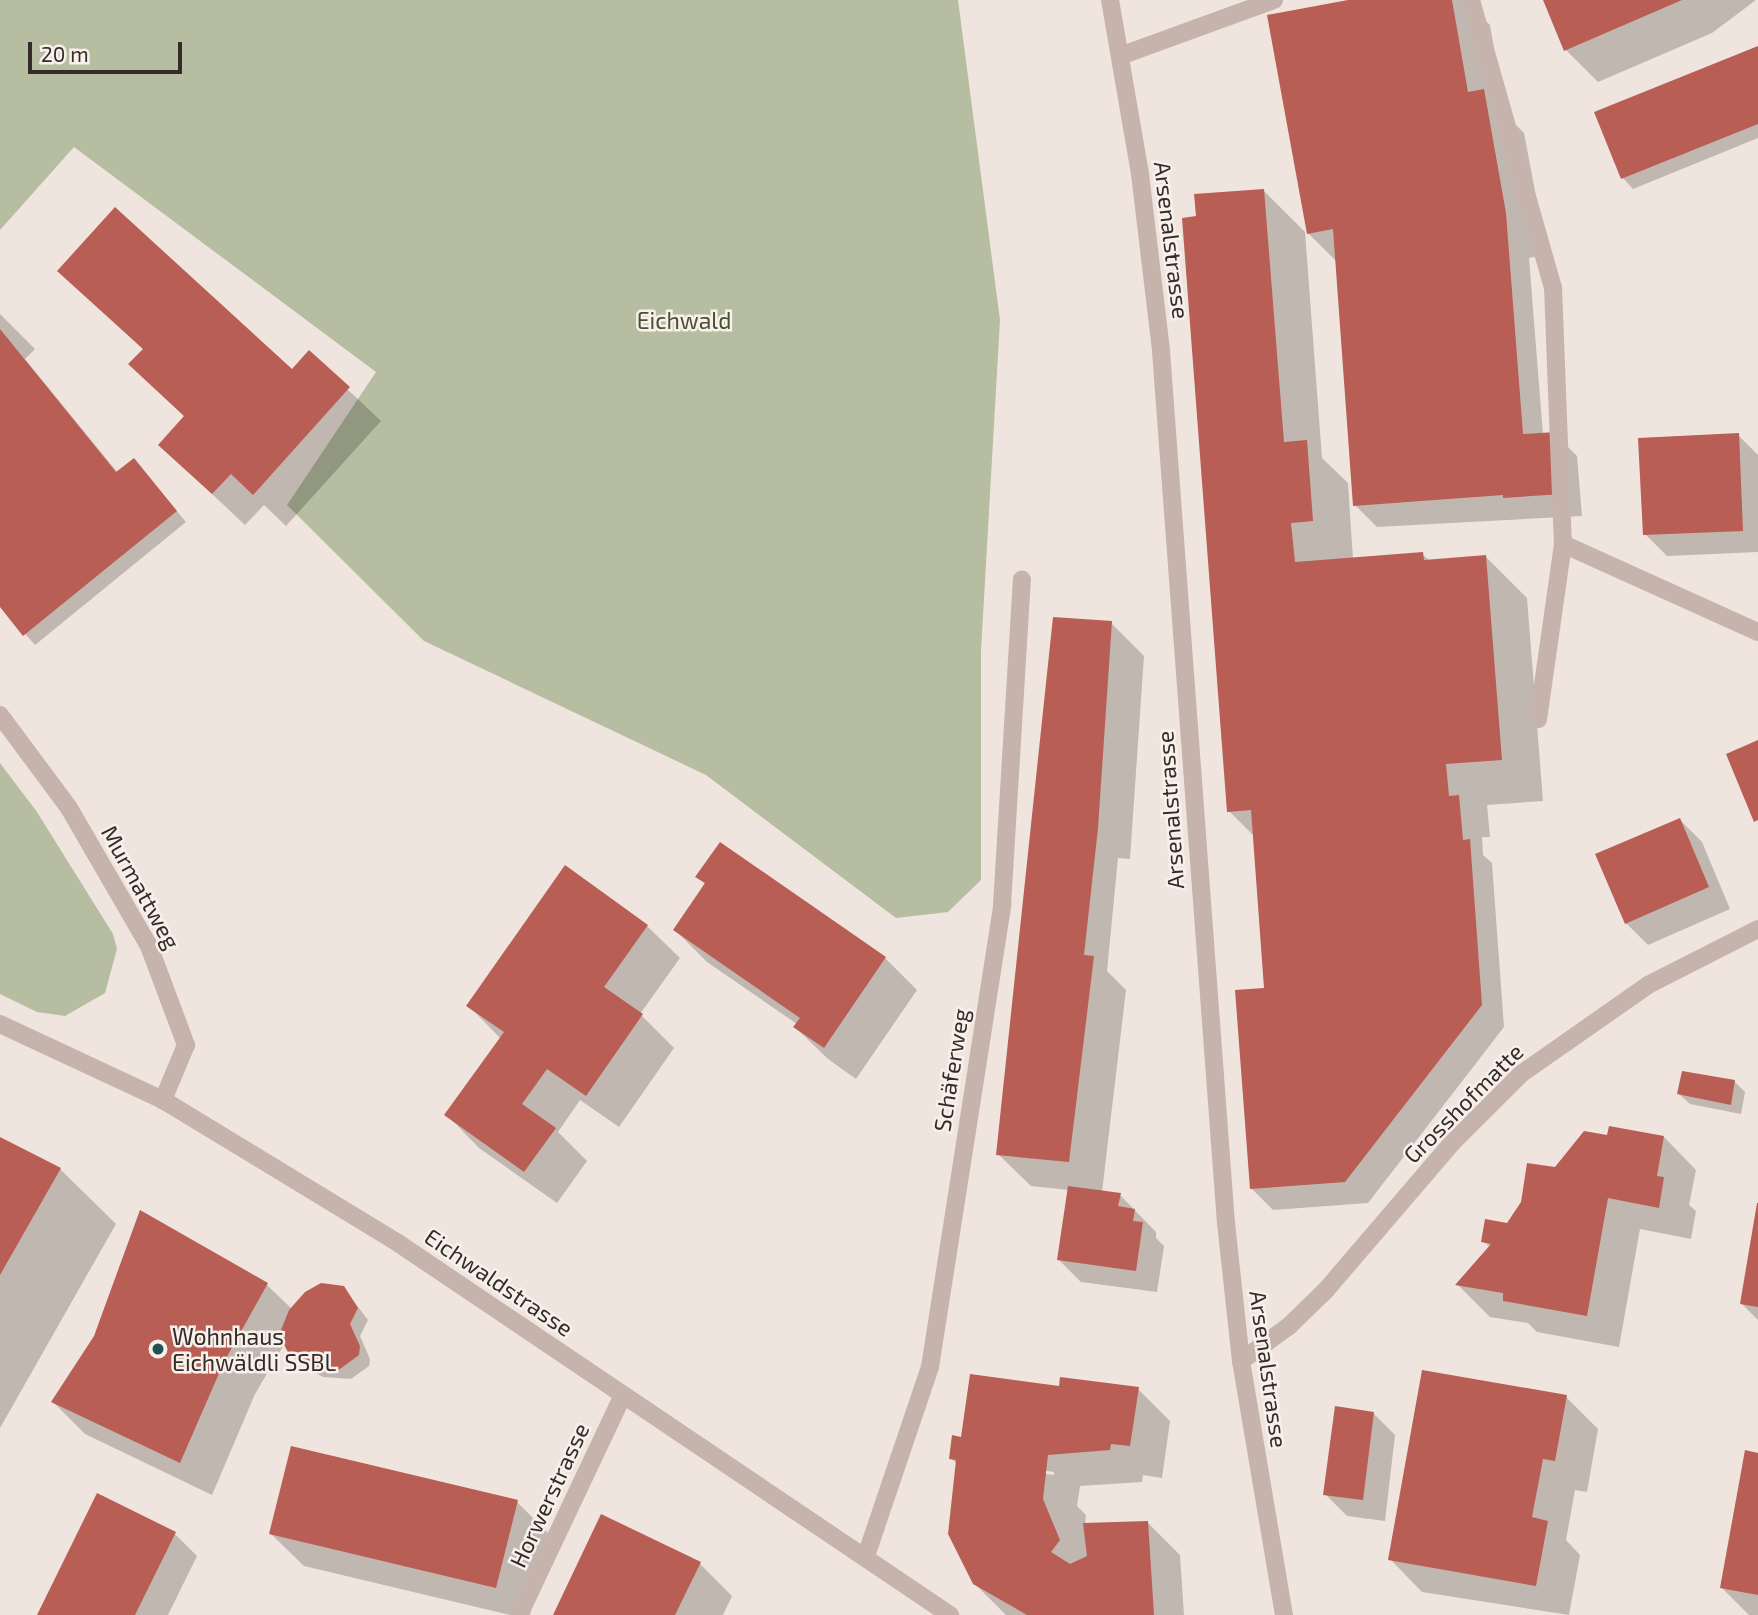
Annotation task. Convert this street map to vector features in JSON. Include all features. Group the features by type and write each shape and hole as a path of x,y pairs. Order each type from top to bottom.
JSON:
{"street":[{"name":"Arsenalstrasse","path":"1111,0 1140,174 1161,351 1226,1223 1241,1361 1284,1615"},
{"path":"1120,56 1274,0"},
{"path":"1471,0 1553,287 1563,544 1538,719"},
{"path":"1563,544 1758,632"},
{"name":"Schäferweg","path":"866,1556 930,1367 1002,905 1022,580"},
{"name":"Murmattweg","path":"0,715 69,808 149,946 186,1045 163,1100"},
{"name":"Grosshofmatte","path":"1241,1361 1289,1326 1326,1290 1452,1143 1521,1074 1648,985 1758,929"},
{"name":"Eichwaldstrasse","path":"0,1024 163,1100 398,1243 950,1615"},
{"name":"Horwerstrasse","path":"519,1615 623,1395"}],"green space":[{"name":"Eichwald","path":"0,0 958,0 1000,320 981,651 981,880 948,912 896,918 706,775 424,641 287,505 376,372 74,147 0,230"},
{"path":"0,763 37,812 113,934 117,949 105,993 65,1016 37,1012 0,994"}],"building":[{"path":"1348,0 1452,0 1468,92 1484,89 1506,213 1523,434 1556,432 1561,494 1503,498 1503,495 1353,506 1333,229 1307,234 1267,15"},
{"path":"1543,0 1682,0 1564,51"},
{"path":"1758,46 1758,124 1621,179 1594,112"},
{"path":"1264,189 1284,442 1307,440 1313,521 1291,523 1295,562 1423,552 1424,560 1486,555 1502,760 1446,764 1449,796 1459,795 1463,840 1470,839 1482,1005 1345,1182 1250,1189 1235,990 1264,988 1251,810 1227,812 1182,218 1196,216 1194,194"},
{"path":"115,207 292,369 309,350 350,387 253,495 231,474 212,494 158,445 184,416 128,364 143,349 57,271"},
{"path":"0,329 116,472 134,458 177,511 23,636 0,607"},
{"path":"1739,433 1743,531 1643,535 1638,438"},
{"path":"1053,617 1112,621 1098,828 1084,955 1094,956 1069,1162 996,1155"},
{"path":"1758,740 1758,820 1754,822 1726,754"},
{"path":"1680,818 1709,887 1625,924 1595,854"},
{"path":"720,842 886,957 824,1048 793,1027 800,1018 673,930 705,883 695,877"},
{"path":"565,865 648,925 604,987 643,1014 586,1096 547,1069 522,1104 556,1128 524,1172 444,1115 504,1032 466,1006"},
{"path":"1682,1071 1735,1080 1731,1105 1677,1094"},
{"path":"1609,1126 1664,1136 1657,1176 1664,1177 1659,1208 1608,1198 1587,1316 1503,1301 1503,1293 1455,1285 1491,1244 1481,1242 1485,1219 1507,1223 1521,1202 1527,1163 1555,1167 1584,1131 1607,1135"},
{"path":"0,1137 61,1168 0,1275"},
{"path":"1068,1186 1121,1193 1118,1206 1135,1209 1133,1221 1143,1222 1136,1271 1057,1260"},
{"path":"1758,1203 1758,1307 1740,1304"},
{"name":"Wohnhaus Eichwäldli SSBL","path":"140,1210 268,1283 224,1362 180,1463 51,1402 94,1336"},
{"path":"321,1283 344,1286 358,1308 350,1324 360,1346 359,1355 340,1369 311,1367 290,1356 279,1335 289,1310 305,1292"},
{"path":"1422,1370 1567,1395 1555,1461 1543,1459 1532,1517 1548,1521 1536,1586 1388,1560"},
{"path":"970,1374 1059,1386 1060,1377 1139,1387 1130,1446 1111,1444 1110,1450 1048,1455 1043,1499 1060,1540 1051,1552 1070,1564 1087,1556 1083,1523 1148,1521 1154,1615 1027,1615 973,1584 948,1534 956,1460 949,1459 952,1435 961,1437"},
{"path":"1335,1406 1374,1412 1363,1500 1323,1495"},
{"path":"291,1446 518,1500 496,1588 269,1534"},
{"path":"1745,1450 1758,1453 1758,1595 1720,1588"},
{"path":"97,1493 176,1532 135,1615 37,1615"},
{"path":"601,1514 701,1562 675,1615 553,1615"}],"place":[{"name":"Wohnhaus Eichwäldli SSBL","path":"158,1349"}]}
